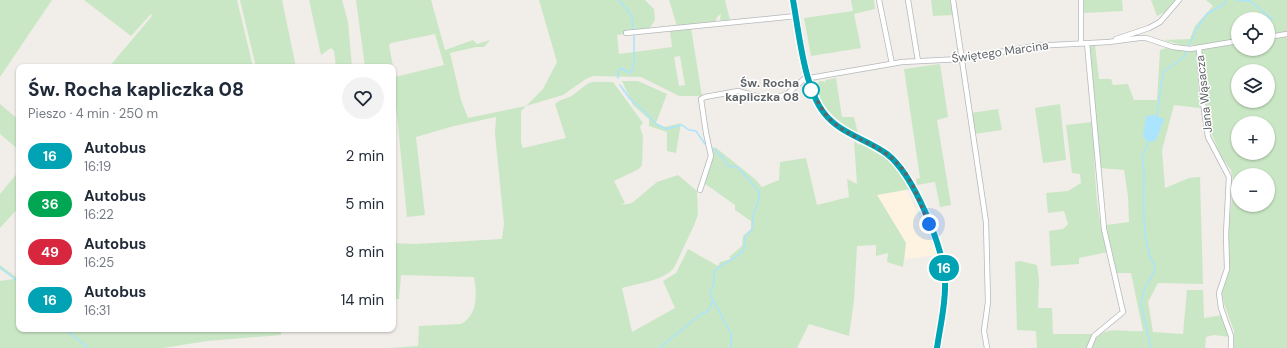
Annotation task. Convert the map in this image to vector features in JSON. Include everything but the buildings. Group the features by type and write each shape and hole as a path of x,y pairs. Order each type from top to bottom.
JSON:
{"street":[{"path":"793,0 809,79 815,98 829,118 843,130 878,148 904,171 916,193 940,249 944,264 945,295 937,348"},
{"path":"879,0 892,64"},
{"path":"908,0 918,61"},
{"path":"953,0 986,222 988,302 984,331 987,348"},
{"path":"1081,0 1081,43"},
{"path":"1109,42 1149,28 1160,22 1179,0"},
{"path":"626,33 796,16"},
{"path":"1275,36 1287,34"},
{"name":"Świętego Marcina","path":"700,190 711,156 701,99 738,91 763,98 782,96 801,82 809,79 892,64 961,59 1019,48 1146,38 1173,47 1199,48 1231,42"},
{"path":"1087,43 1104,229 1123,312 1094,336 1089,348"},
{"name":"Jana Wąsacza","path":"1199,48 1203,103 1208,137 1229,177 1226,234 1227,269 1219,293 1221,308 1231,336 1231,348"}],"shaded area":[{"path":"907,190 937,255 905,259 906,243 877,195"}],"green space":[{"path":"0,0 52,0 0,77"},
{"path":"84,0 237,0 252,64 112,64 152,16 151,14 131,36"},
{"path":"240,0 282,0 295,64 255,64"},
{"path":"309,0 342,0 348,22 352,64 336,64 334,51 331,48 321,55"},
{"path":"356,0 431,0 445,50 473,40 477,44 490,40 484,47 476,47 450,53 461,100 468,118 526,106 521,111 521,142 523,148 566,138 555,104 573,95 591,82 613,82 643,123 640,126 643,134 642,165 639,169 614,181 625,203 621,205 632,203 657,182 678,175 697,191 698,214 674,268 657,279 622,288 632,332 675,308 663,281 676,273 688,249 718,266 720,262 731,259 729,257 742,246 743,236 751,229 751,221 735,210 735,205 704,183 713,156 712,151 715,147 755,179 762,187 779,180 780,162 806,158 817,205 849,197 847,179 857,184 854,141 859,145 861,143 870,147 884,156 900,173 910,189 877,195 906,243 903,267 887,262 888,253 876,256 876,245 857,246 854,300 849,336 809,324 797,348 390,348 418,346 419,326 461,324 471,315 476,297 474,277 401,275 399,299 396,299 396,243 415,244 502,239 504,224 495,134 496,117 454,126 416,137 425,215 407,217 396,106 396,77 444,65 435,34 391,43 389,45 393,64 365,64"},
{"path":"539,0 645,0 654,9 655,20 649,29 625,30 623,34 617,35 619,54 672,47 670,31 691,28 702,96 679,96 641,77 593,76 586,79 563,95 526,106 543,89 557,62","holes":["680,56 685,85 679,86 674,57"]},
{"path":"669,0 725,0 730,20 720,20 721,14 717,17 715,22 677,26"},
{"path":"851,0 874,0 875,9 854,14 861,48 811,56 804,18 853,11"},
{"path":"931,0 950,0 953,15 933,16"},
{"path":"1083,0 1122,0 1123,11 1084,13"},
{"path":"1151,0 1175,0 1165,12 1157,16"},
{"path":"1206,0 1287,0 1287,348 1234,348 1234,331 1224,304 1222,293 1229,269 1229,220 1231,206 1231,212 1275,212 1275,168 1231,168 1231,170 1221,157 1209,127 1201,45 1181,45 1164,40 1190,39 1195,26 1213,6"},
{"path":"1095,45 1099,79 1111,79 1113,85 1128,84 1134,100 1157,100 1160,50 1167,48 1196,50 1200,108 1174,105 1162,150 1165,188 1189,178 1200,177 1203,284 1158,283 1148,302 1153,332 1183,334 1187,290 1203,290 1204,318 1222,315 1230,337 1214,335 1206,337 1205,348 1091,348 1095,340 1100,335 1112,330 1143,331 1131,273 1117,273 1106,225 1129,222 1128,196 1124,170 1100,168 1088,46"},
{"path":"940,64 948,117 937,120 951,205 940,207 935,182 917,185 916,179 920,178 904,69"},
{"path":"836,78 842,117 854,117 858,134 831,114 825,107 818,93 817,85 820,81 826,82 825,80"},
{"path":"622,81 638,81 667,94 656,123 665,127 681,123 676,153 667,151 667,132 649,126 649,119 633,105"},
{"path":"0,104 16,117 16,147 0,134"},
{"path":"1060,104 1066,160 1043,163 1035,108"},
{"path":"998,109 1002,130 974,134 971,113"},
{"path":"1093,122 1098,205 1103,237 1108,252 1079,258 1079,264 1051,266 1049,231 1063,229 1068,224 1064,211 1048,213 1046,193 1068,191 1081,183 1080,174 1072,173 1066,125"},
{"path":"16,175 16,210 0,228 0,194"},
{"path":"1020,261 1037,265 1039,280 1038,308 1052,308 1053,334 1093,334 1086,348 1037,348 1036,331 1017,330 1015,262"},
{"path":"0,265 16,277 16,332 281,332 281,335 207,341 163,348 0,348 0,281 14,279 0,269"}],"water":[{"path":"1154,115 1164,119 1157,138 1153,142 1145,140 1143,135 1146,116"}],"waterway":[{"path":"619,0 632,16 633,30"},
{"path":"1188,47 1196,30 1207,14 1224,4 1225,0"},
{"path":"1236,0 1250,1 1263,12"},
{"path":"618,78 618,72 621,68 630,73 633,68 634,35"},
{"path":"1157,117 1163,72 1184,57 1186,50"},
{"path":"620,85 630,99 656,124 666,129 682,125 689,130 696,131 705,144"},
{"path":"1149,140 1142,158 1144,168 1144,220 1147,247 1156,268 1144,290 1141,304 1151,348"},
{"path":"713,148 724,159 728,166 737,167 759,192 759,198 753,216 752,230 745,237 744,249 738,256 714,271 714,284 710,294 731,334 731,348"},
{"path":"0,267 16,280"},
{"path":"659,348 700,315 708,311 713,300"},
{"path":"69,332 88,348"}],"bus line":[{"name":"16","path":"793,0 811,90 815,98 824,113 840,128 886,153 904,171 916,193 940,249 944,264 945,282 937,348"}],"place":[{"name":"Św. Rocha kapliczka 08","path":"811,90"}],"route":[{"path":"811,90 824,113 840,128 878,148 898,164 904,171 916,193 929,224"}]}
